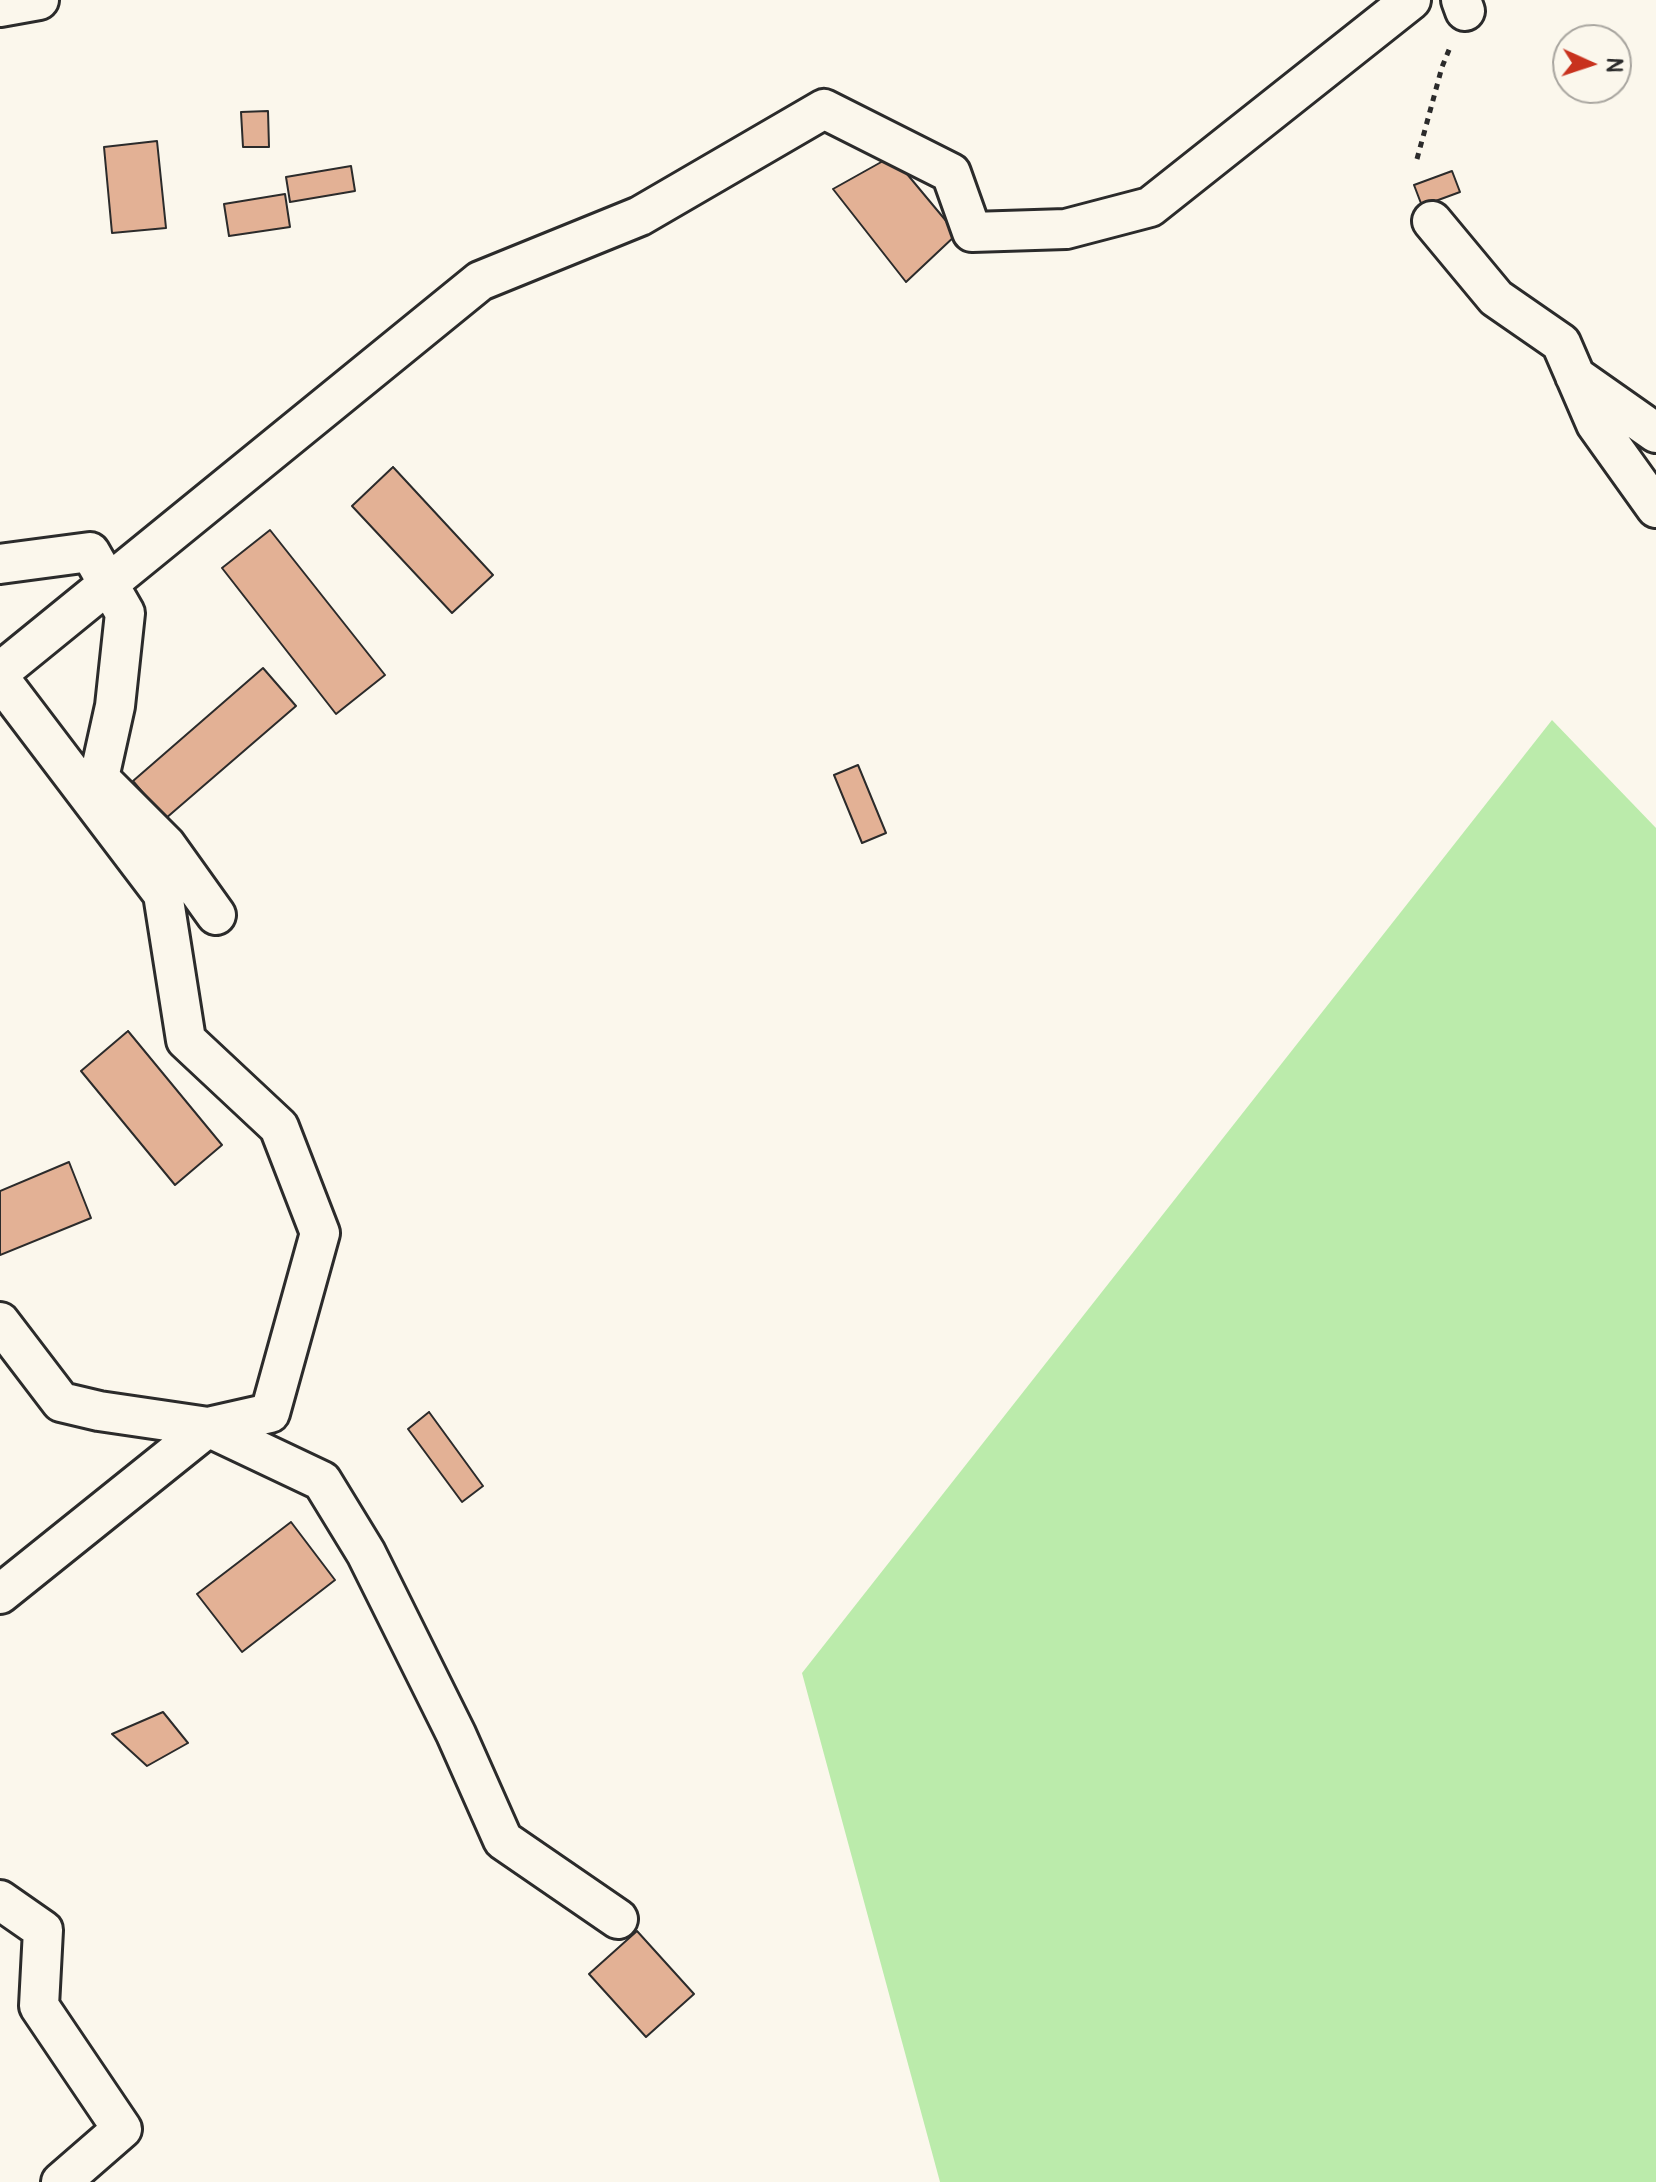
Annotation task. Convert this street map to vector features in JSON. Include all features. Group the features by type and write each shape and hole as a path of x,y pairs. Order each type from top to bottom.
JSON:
{"street":[{"path":"0,7 39,0"},
{"path":"0,672 480,281 640,216 824,109 951,173 972,232 1066,229 1150,207 1411,0"},
{"path":"1432,221 1496,298 1561,343 1596,424 1656,508"},
{"path":"1575,376 1656,433"},
{"path":"0,564 90,552 125,613 115,706 99,778 166,845 216,915"},
{"path":"0,679 163,894 186,1040 279,1127 320,1233 270,1413 208,1427 0,1594"},
{"path":"0,1322 61,1402 99,1411 208,1427 322,1481 366,1553 456,1734 503,1840 618,1919"},
{"path":"0,1900 43,1930 39,2006 122,2129 61,2182"}],"path":[{"path":"1417,159 1463,5"}],"green space":[{"path":"1552,720 1656,828 1656,2182 940,2182 802,1673"}],"building":[{"path":"268,111 269,147 243,147 241,112"},
{"path":"157,141 166,228 112,233 104,147"},
{"path":"892,156 957,234 906,282 833,189"},
{"path":"351,166 355,191 290,202 286,177"},
{"path":"1452,171 1460,192 1422,206 1414,185"},
{"path":"285,194 290,227 229,236 224,204"},
{"path":"393,467 493,575 452,613 352,506"},
{"path":"270,530 385,675 336,714 222,568"},
{"path":"263,668 296,706 165,819 133,781"},
{"path":"858,765 886,833 862,843 834,775"},
{"path":"128,1031 222,1145 175,1185 81,1071"},
{"path":"69,1162 91,1218 0,1255 0,1191"},
{"path":"429,1412 483,1486 462,1502 408,1429"},
{"path":"291,1522 335,1580 242,1652 197,1594"},
{"path":"163,1712 188,1743 147,1766 112,1734"},
{"path":"637,1931 694,1994 646,2037 589,1974"}]}
